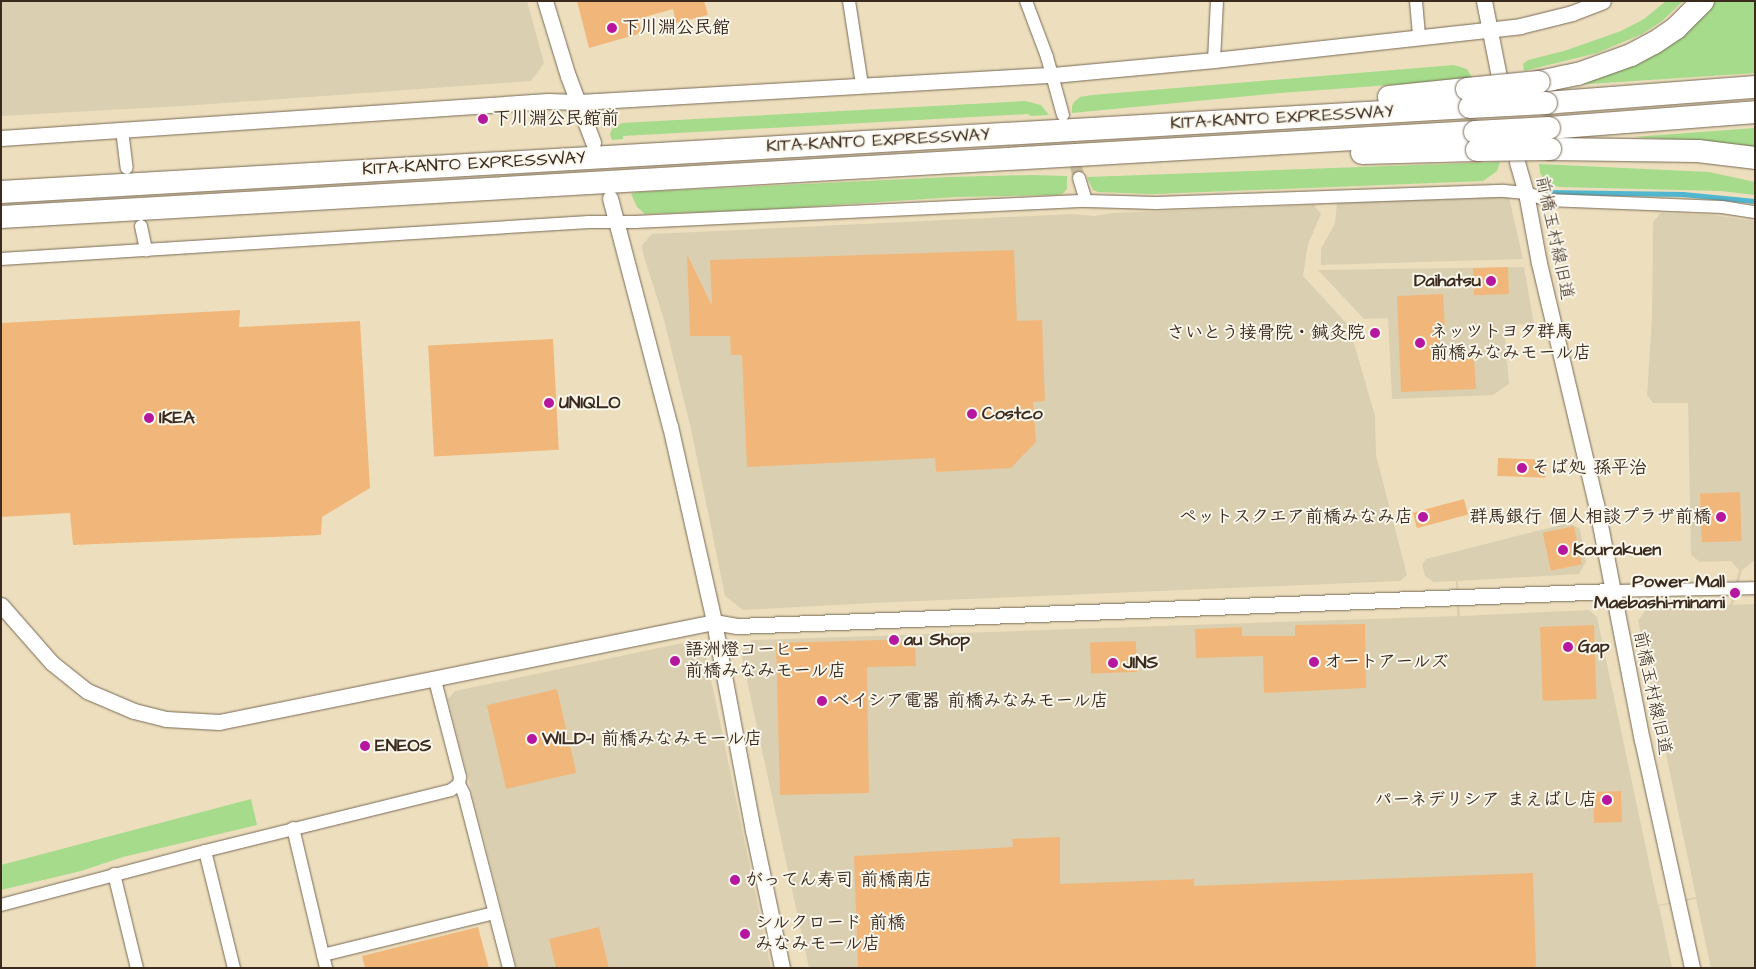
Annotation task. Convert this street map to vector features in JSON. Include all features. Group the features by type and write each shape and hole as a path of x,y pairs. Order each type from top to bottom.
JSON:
{"highway":[{"path":"1542,92 1578,74 1631,55 1654,43 1676,28 1703,1"},
{"path":"1542,92 1755,87"},
{"name":"KITA-KANTO EXPRESSWAY","path":"1,192 1128,127 1542,92"},
{"path":"1550,138 1755,112"},
{"path":"1550,138 1690,150 1755,158"},
{"name":"KITA-KANTO EXPRESSWAY","path":"1,218 1156,150 1364,153 1476,141 1550,138"}],"street":[{"path":"545,1 593,142"},
{"path":"850,1 862,85"},
{"path":"1026,1 1053,75 1063,115"},
{"path":"1214,60 1217,1"},
{"path":"1416,1 1419,38"},
{"path":"1484,1 1499,77"},
{"path":"1,138 548,101 578,102 1053,75 1214,60 1490,29 1572,14 1602,1"},
{"path":"122,130 127,168"},
{"name":"前橋玉村線旧道","path":"1517,162 1526,193 1539,263 1596,504 1612,591 1692,968"},
{"path":"1079,178 1086,201"},
{"path":"1,259 618,221 645,222 1086,201 1156,203 1495,191 1526,193 1546,200 1712,207 1755,212"},
{"path":"610,198 618,221 634,296 670,426 714,622 753,830 782,968"},
{"path":"141,226 146,250"},
{"path":"1,605 52,663 87,691 134,711 166,719 219,722 435,680 714,622 737,626 1612,591 1755,588"},
{"path":"435,680 460,777 459,784 464,794 509,968"},
{"path":"1,905 293,828 451,790 459,784"},
{"path":"293,828 325,962 494,913"},
{"path":"205,851 234,968"},
{"path":"114,874 137,968"}],"shaded area":[{"path":"1,1 527,1 544,63 531,81 183,106 1,116"},
{"path":"1509,197 1523,259 1321,265 1321,249 1335,223 1337,203"},
{"path":"1314,205 1321,214 1308,244 1303,276 1349,326 1375,416 1376,455 1407,575 1400,581 743,610 725,596 691,429 664,320 643,254 642,245 652,234 1071,214 1095,216 1111,213"},
{"name":"Power Mall Maebashi-minami","path":"1661,213 1712,215 1755,221 1755,560 1742,570 1733,605 1755,604 1755,968 1711,968 1696,899 1659,906 1672,968 809,968 741,653 752,640 1457,616 1456,581 1434,582 1425,576 1422,565 1426,559 1569,523 1580,529 1586,562 1579,574 1458,581 1460,616 1589,610 1597,617 1658,905 1696,897 1638,621 1647,608 1730,605 1739,570 1731,561 1700,562 1691,555 1688,403 1653,403 1647,395 1652,317 1653,222"},
{"path":"1524,267 1534,324 1504,325 1509,384 1493,395 1392,399 1388,318 1364,319 1318,270"},
{"path":"692,641 705,650 771,968 517,968 448,699 455,691"}],"green space":[{"path":"1666,1 1683,1 1662,21 1642,34 1597,53 1524,71 1523,64 1528,60 1564,51 1621,31 1644,19"},
{"path":"1715,1 1755,1 1755,73 1574,85 1698,19"},
{"path":"1454,65 1467,69 1473,79 1280,93 1072,113 1074,102 1080,97 1092,95"},
{"path":"1025,101 1041,105 1049,115 1031,116 1028,114 623,136 623,139 612,140 610,134 612,129 622,123"},
{"path":"1755,128 1755,149 1712,142 1633,137"},
{"path":"1500,162 1497,171 1483,181 1153,194 1098,192 1093,190 1087,177"},
{"path":"1539,164 1709,172 1755,182 1755,195 1721,191 1560,187 1550,185 1545,181 1540,173"},
{"path":"1067,176 1067,189 1062,194 1055,195 956,197 758,210 645,214 637,207 631,194 639,192 949,177"},
{"path":"251,799 257,825 123,857 81,871 1,890 1,865"}],"building":[{"name":"下川淵公民館","path":"577,1 704,1 708,15 676,23 673,9 638,19 642,33 589,48"},
{"path":"1014,250 1017,321 1042,320 1045,401 1033,402 1036,442 1011,468 936,472 935,458 747,467 742,355 731,355 730,336 690,336 687,254 712,306 710,260"},
{"name":"Daihatsu","path":"1508,267 1509,294 1474,295 1473,268"},
{"name":"ネッツトヨタ群馬 前橋みなみモール店","path":"1443,294 1445,327 1439,327 1441,360 1474,359 1476,389 1401,392 1397,296"},
{"path":"240,310 239,327 360,321 370,488 322,517 321,535 73,545 70,513 1,517 1,323"},
{"path":"553,339 559,450 434,456 428,346"},
{"name":"そば処 孫平治","path":"1498,458 1546,460 1545,478 1497,476"},
{"name":"群馬銀行 個人相談プラザ前橋","path":"1740,492 1742,541 1702,542 1700,493"},
{"path":"1464,499 1468,514 1417,528 1413,513"},
{"name":"Kourakuen","path":"1574,526 1582,564 1551,571 1543,533"},
{"name":"オートアールズ","path":"1365,624 1366,688 1264,693 1263,656 1196,658 1195,629 1242,627 1242,636 1295,636 1295,625"},
{"name":"Gap","path":"1594,625 1597,699 1543,701 1540,627"},
{"name":"ベイシア電器 前橋みなみモール店","path":"915,639 916,666 867,667 869,793 780,795 776,643"},
{"name":"JINS","path":"1136,641 1137,672 1091,674 1090,643"},
{"name":"WILD-1 前橋みなみモール店","path":"557,689 576,773 506,789 487,705"},
{"name":"パーネデリシア まえばし店","path":"1621,791 1622,822 1594,823 1593,792"},
{"path":"1060,837 1060,884 1194,879 1194,886 1533,873 1536,968 858,968 854,856 1013,847 1012,839"},
{"path":"478,927 489,968 365,968 362,956"},
{"path":"599,927 609,968 556,968 549,939"}],"waterway":[{"path":"1547,192 1683,194 1755,201"}],"tunnel":[{"path":"1066,127 1079,178"}],"place":[{"name":"下川淵公民館","path":"612,28"},
{"name":"下川淵公民館前","path":"483,119"},
{"name":"Daihatsu","path":"1491,281"},
{"name":"さいとう接骨院・鍼灸院","path":"1375,333"},
{"name":"ネッツトヨタ群馬 前橋みなみモール店","path":"1420,343"},
{"name":"UNIQLO","path":"549,403"},
{"name":"Costco","path":"972,414"},
{"name":"IKEA","path":"149,418"},
{"name":"そば処 孫平治","path":"1522,468"},
{"name":"ペットスクエア前橋みなみ店","path":"1423,517"},
{"name":"群馬銀行 個人相談プラザ前橋","path":"1721,517"},
{"name":"Kourakuen","path":"1563,550"},
{"name":"Power Mall Maebashi-minami","path":"1735,593"},
{"name":"au Shop","path":"894,640"},
{"name":"Gap","path":"1568,647"},
{"name":"語洲燈コーヒー 前橋みなみモール店","path":"675,661"},
{"name":"オートアールズ","path":"1314,662"},
{"name":"JINS","path":"1113,663"},
{"name":"ベイシア電器 前橋みなみモール店","path":"822,701"},
{"name":"WILD-1 前橋みなみモール店","path":"532,739"},
{"name":"ENEOS","path":"365,746"},
{"name":"パーネデリシア まえばし店","path":"1607,800"},
{"name":"がってん寿司 前橋南店","path":"735,880"},
{"name":"シルクロード 前橋 みなみモール店","path":"745,934"}]}
